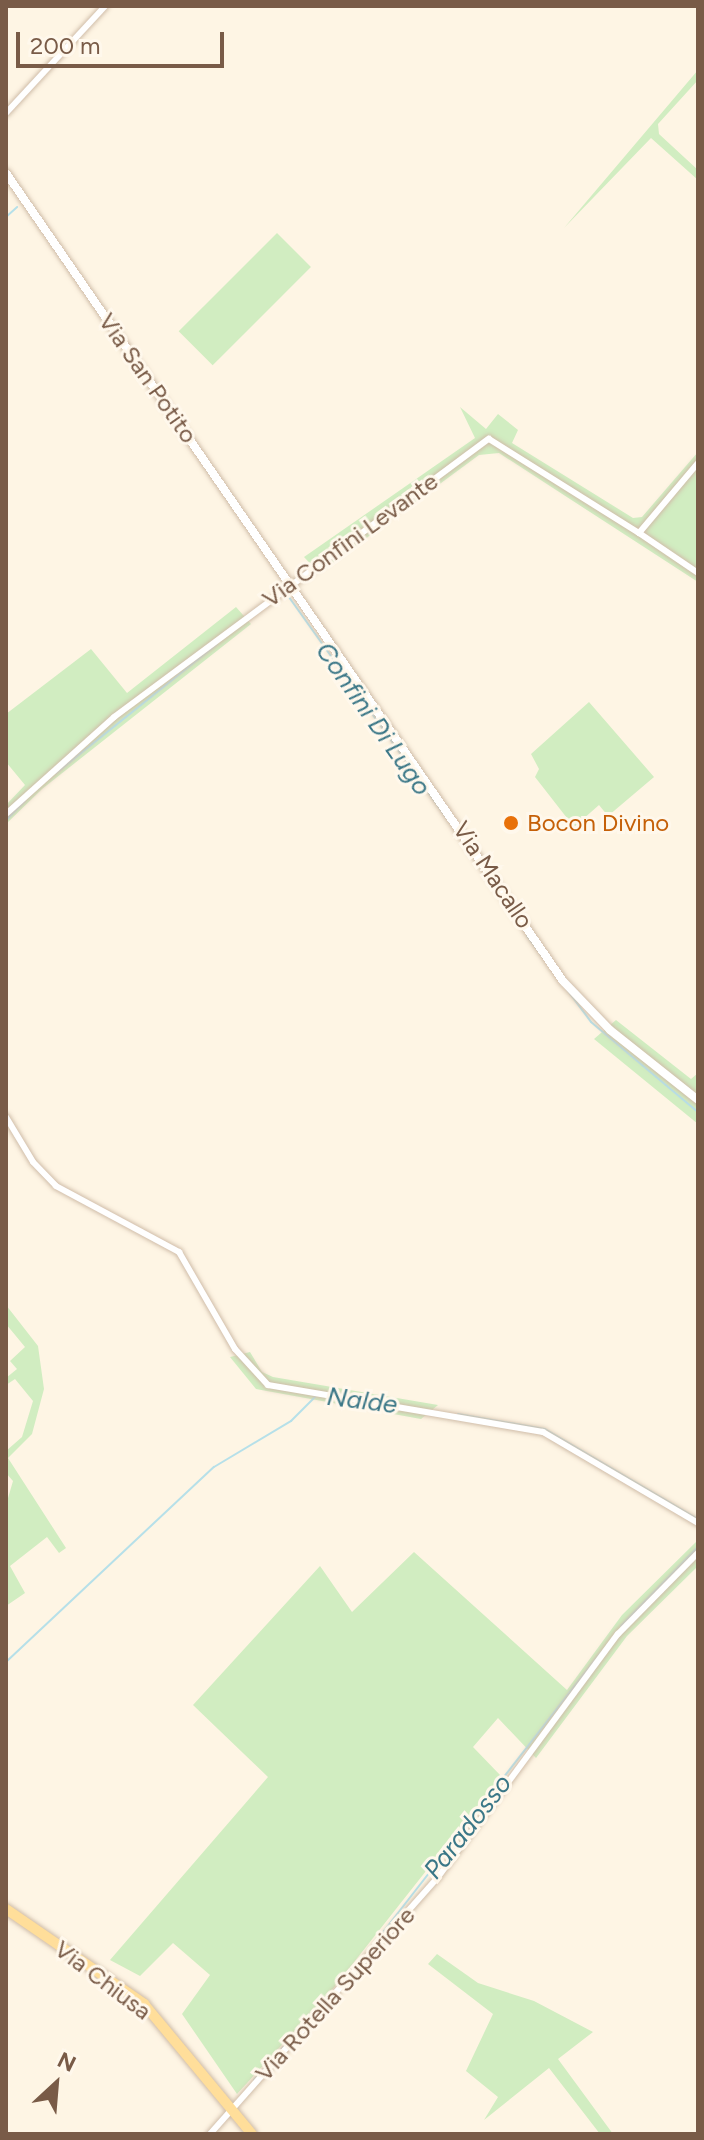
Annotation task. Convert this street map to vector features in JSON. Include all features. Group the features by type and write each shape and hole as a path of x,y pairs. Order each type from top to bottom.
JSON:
{"main road":[{"name":"Via Chiusa","path":"6,1909 144,2004 230,2112 252,2134"}],"street":[{"path":"6,113 105,6"},
{"name":"Via San Potito","path":"6,173 289,583"},
{"name":"Via Confini Levante","path":"6,814 114,717 289,583 489,439 639,533"},
{"path":"698,463 639,533 698,573"},
{"name":"Via Macallo","path":"289,583 563,981 610,1030 698,1100"},
{"path":"6,1117 33,1162 56,1186 179,1252 235,1349 268,1385 288,1392 543,1432 698,1523"},
{"name":"Via Rotella Superiore","path":"210,2134 438,1877 618,1634 698,1553"}],"green space":[{"path":"698,70 698,80 658,124 659,134 698,170 698,180 651,138 564,228"},
{"path":"277,233 311,267 213,365 179,331"},
{"path":"460,407 486,429 498,414 518,430 512,443 633,518 642,517 698,452 698,582 499,453 479,455 319,573 304,557 475,438"},
{"path":"236,607 251,624 42,789 6,824 6,805 25,785 6,762 6,714 91,649 127,693"},
{"path":"589,702 654,777 608,816 599,805 574,827 535,777 539,769 531,754"},
{"path":"616,1020 691,1079 698,1073 698,1124 594,1039"},
{"path":"6,1305 38,1346 44,1389 32,1434 8,1458 66,1548 59,1553 47,1537 10,1566 25,1593 6,1606 6,1505 13,1481 6,1473 6,1451 22,1437 33,1401 15,1379 6,1385 6,1378 17,1369 10,1361 25,1347 6,1324"},
{"path":"250,1352 262,1372 273,1377 438,1405 421,1419 256,1389 230,1357"},
{"path":"698,1540 698,1566 627,1636 536,1758 498,1718 473,1747 501,1776 332,1990 237,2094 182,2014 210,1975 173,1943 140,1976 110,1960 268,1777 193,1705 320,1566 352,1612 414,1552 567,1690 622,1615"},
{"path":"437,1954 478,1983 534,2001 593,2032 558,2059 613,2134 600,2134 549,2068 484,2120 498,2097 466,2071 493,2014 428,1964"}],"waterway":[{"path":"6,217 17,207"},
{"name":"Confini Di Lugo","path":"286,593 447,819"},
{"name":"Confini Di Lugo","path":"56,773 217,644"},
{"name":"Confini Di Lugo","path":"6,820 25,801"},
{"name":"Confini Di Lugo","path":"527,936 591,1022 698,1112"},
{"name":"Nalde","path":"6,1662 214,1467 291,1421 316,1396"},
{"name":"Nalde","path":"458,1414 545,1429 698,1519"},
{"name":"Paradosso","path":"621,1626 698,1547"},
{"name":"Paradosso","path":"373,1945 600,1653"},
{"name":"Paradosso","path":"254,2080 311,2016"}],"place":[{"name":"Bocon Divino","path":"511,823"}]}
